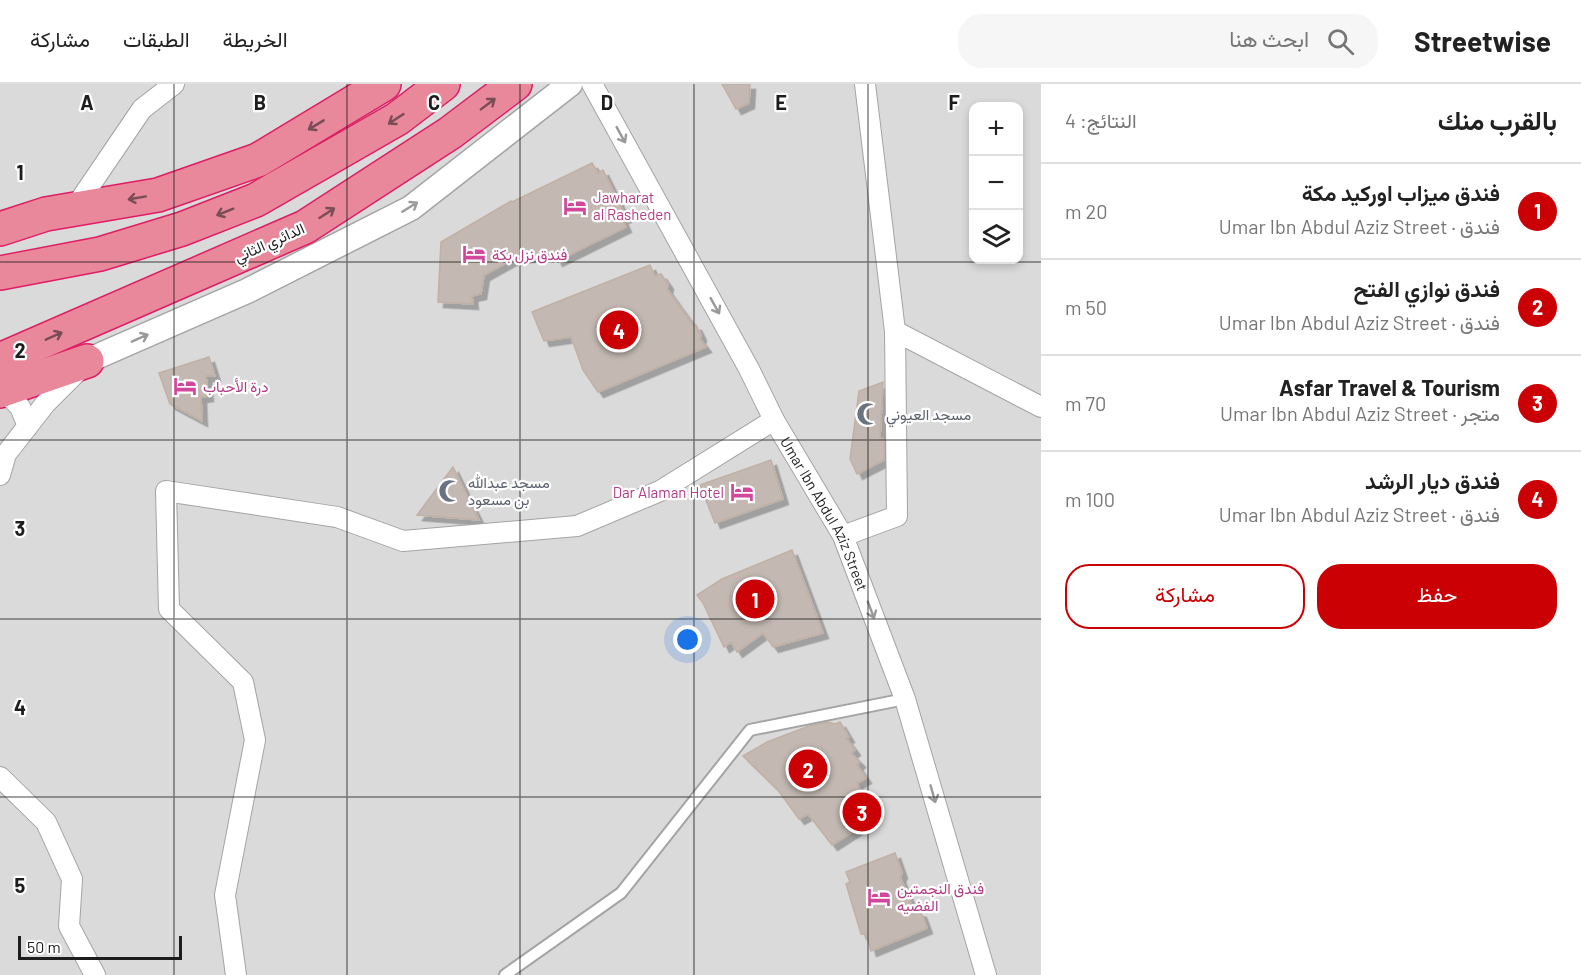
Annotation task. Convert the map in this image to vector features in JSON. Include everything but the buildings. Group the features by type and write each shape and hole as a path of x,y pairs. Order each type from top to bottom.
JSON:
{"highway":[{"path":"0,230 46,214 158,195 258,160 384,84"},
{"path":"7,272 100,254 183,229 256,200 398,119 443,84"},
{"name":"الدائري الثاني","path":"1,380 305,227 450,134 515,84"},
{"path":"1,380 87,361"}],"street":[{"path":"74,209 142,109 174,84"},
{"path":"0,475 6,454 45,405 87,361 247,291 411,208 570,84"},
{"name":"Umar Ibn Abdul Aziz Street","path":"592,84 749,369 774,420 843,536 905,699 986,975"},
{"path":"843,536 897,516 895,331 866,84"},
{"path":"895,331 1041,407"},
{"path":"1,380 20,407 28,426"},
{"path":"236,975 225,895 255,740 243,682 169,609 166,491 337,517 402,541 577,526 660,491 774,420"},
{"path":"0,777 46,822 72,879 69,926 95,975"}],"lane":[{"path":"505,975 621,893 750,730 905,699"}],"shaded area":[{"path":"0,84 1041,84 1041,975 0,975"}],"place":[{"name":"Jawharat al Rasheden","path":"575,206"},
{"name":"فندق نزل بكة","path":"474,254"},
{"name":"فندق ديار الرشد","path":"619,330"},
{"name":"درة الأحباب","path":"185,386"},
{"name":"مسجد العيوني","path":"868,414"},
{"name":"مسجد عبدالله بن مسعود","path":"450,491"},
{"name":"Dar Alaman Hotel","path":"742,492"},
{"name":"فندق ميزاب اوركيد مكة","path":"755,599"},
{"name":"فندق نوازي الفتح","path":"808,769"},
{"name":"Asfar Travel & Tourism","path":"862,812"},
{"name":"فندق النجمتين الفضيه","path":"879,897"}]}
